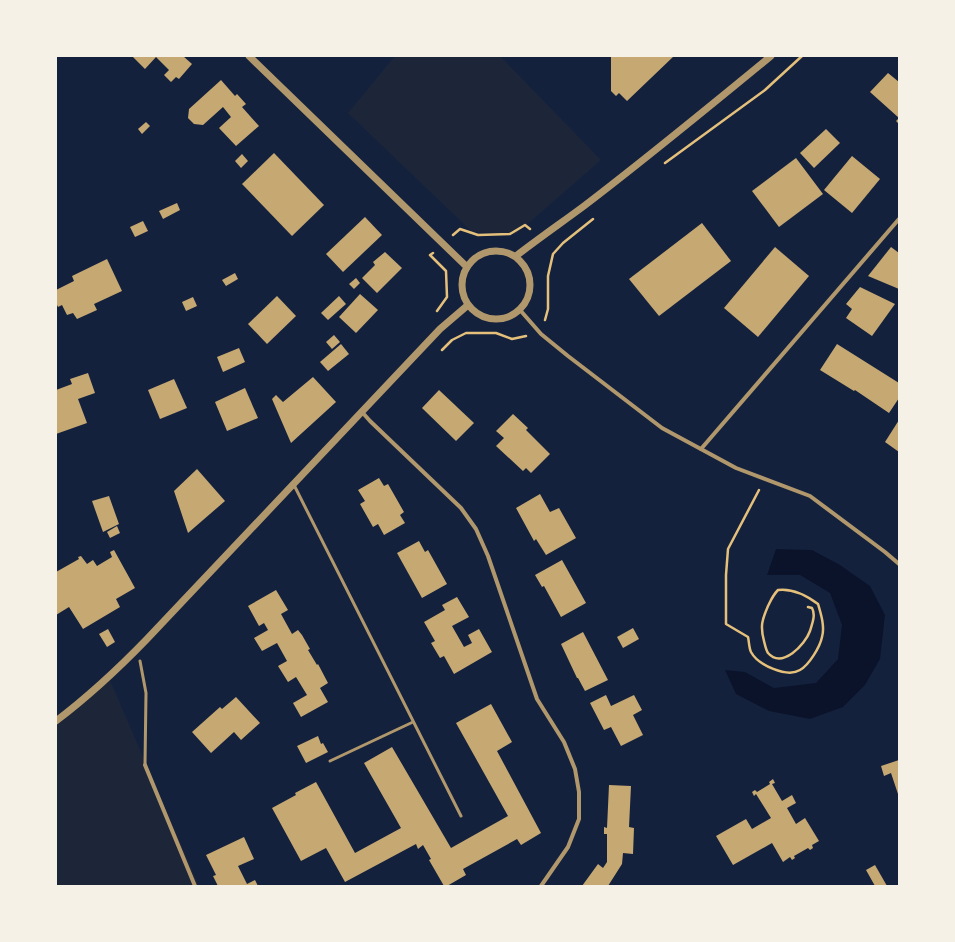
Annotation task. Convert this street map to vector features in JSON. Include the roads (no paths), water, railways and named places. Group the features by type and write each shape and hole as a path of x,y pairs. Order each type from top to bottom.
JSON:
{"street":[{"path":"249,56 467,267"},
{"path":"516,256 693,120 771,56"},
{"path":"701,449 899,219"},
{"path":"495,250 506,251 516,256 529,272 531,282 528,297 520,310 510,317 498,320 487,318 476,313 468,305 463,296 463,276 467,267 474,258 495,250"},
{"path":"56,721 109,678 440,328 468,305"},
{"path":"520,310 541,334 662,428 736,468 810,496 899,564"},
{"path":"362,412 375,427 461,508 476,529 488,556 537,699 564,742 575,769 579,792 579,819 568,846 540,886"},
{"path":"145,765 195,886"}],"lane":[{"path":"294,484 461,816"},
{"path":"140,661 146,692 145,765"},
{"path":"330,761 413,722"}]}
